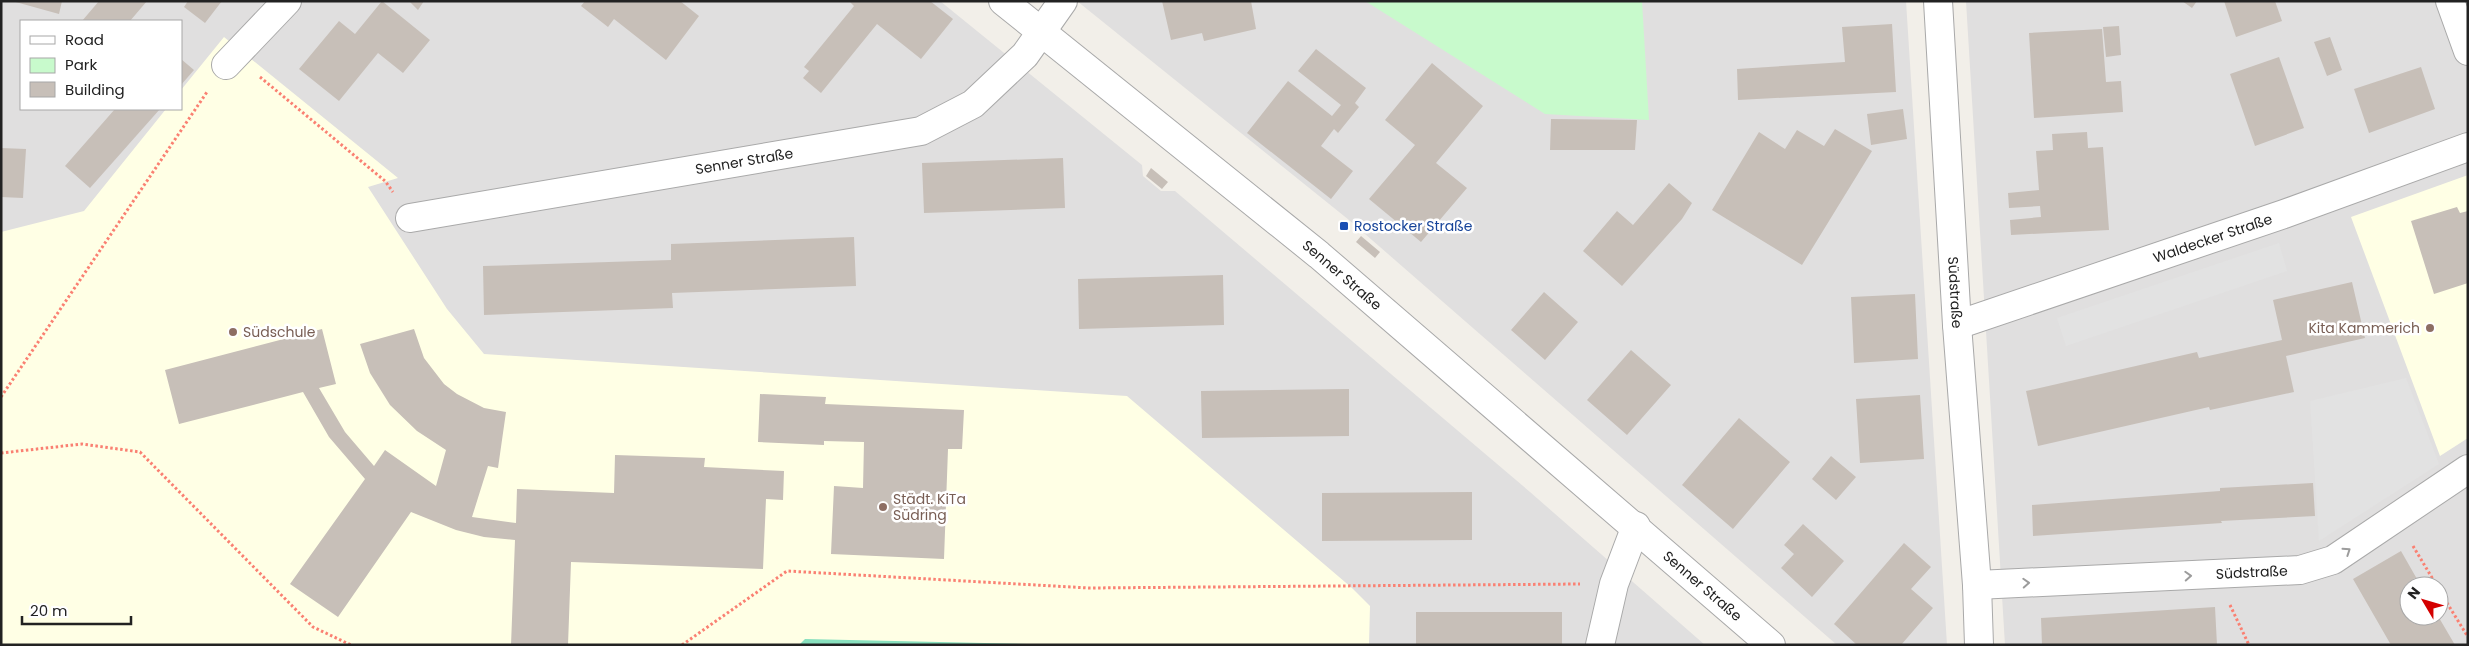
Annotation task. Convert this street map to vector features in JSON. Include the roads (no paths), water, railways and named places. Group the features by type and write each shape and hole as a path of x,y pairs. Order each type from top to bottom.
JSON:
{"street":[{"path":"226,65 287,1"},
{"name":"Senner Straße","path":"1003,1 1319,255 1636,526 1771,645"},
{"path":"1042,33 1063,1"},
{"name":"Südstraße","path":"1938,1 1957,325 1978,586 1979,645"},
{"path":"2450,1 2468,51"},
{"name":"Senner Straße","path":"410,218 920,131 973,104 1025,55 1042,33"},
{"name":"Waldecker Straße","path":"1957,325 2284,214 2468,147"},
{"name":"Südstraße","path":"1978,586 2300,570 2333,560 2468,469"},
{"path":"1600,645 1614,584 1636,526"}],"place":[{"name":"Rostocker Straße","path":"1344,226"},
{"name":"Kita Kammerich","path":"2430,328"},
{"name":"Südschule","path":"233,332"},
{"name":"Städt. KiTa Südring","path":"883,507"}]}
